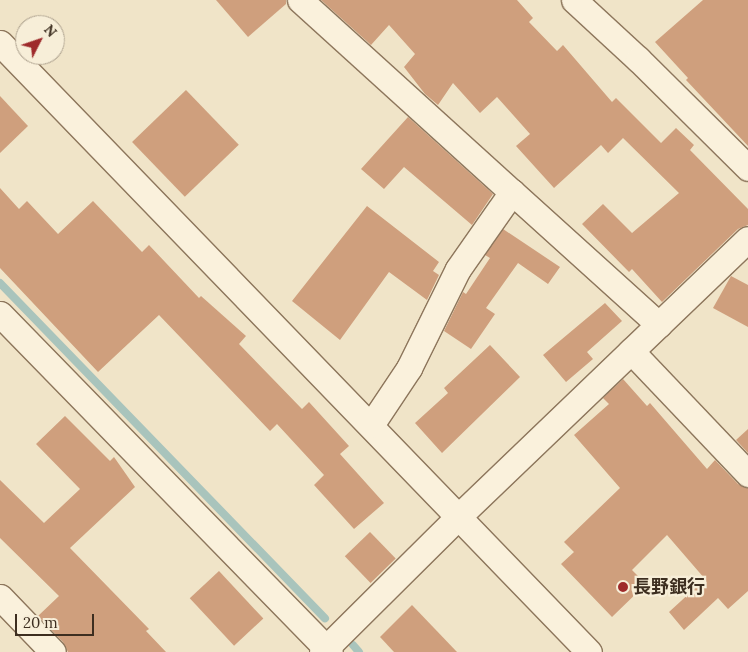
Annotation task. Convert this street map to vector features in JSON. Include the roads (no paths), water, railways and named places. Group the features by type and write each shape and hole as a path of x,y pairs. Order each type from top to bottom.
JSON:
{"street":[{"path":"300,0 659,325"},
{"path":"574,0 638,58 748,168"},
{"path":"0,43 371,424 589,652"},
{"path":"371,424 409,368 458,269 512,192"},
{"path":"0,314 326,651 459,516 748,239"},
{"path":"631,351 748,474"},
{"path":"0,597 53,652"}],"waterway":[{"path":"0,283 325,618"},
{"path":"353,645 359,652"}],"place":[{"name":"長野銀行","path":"623,587"}]}
